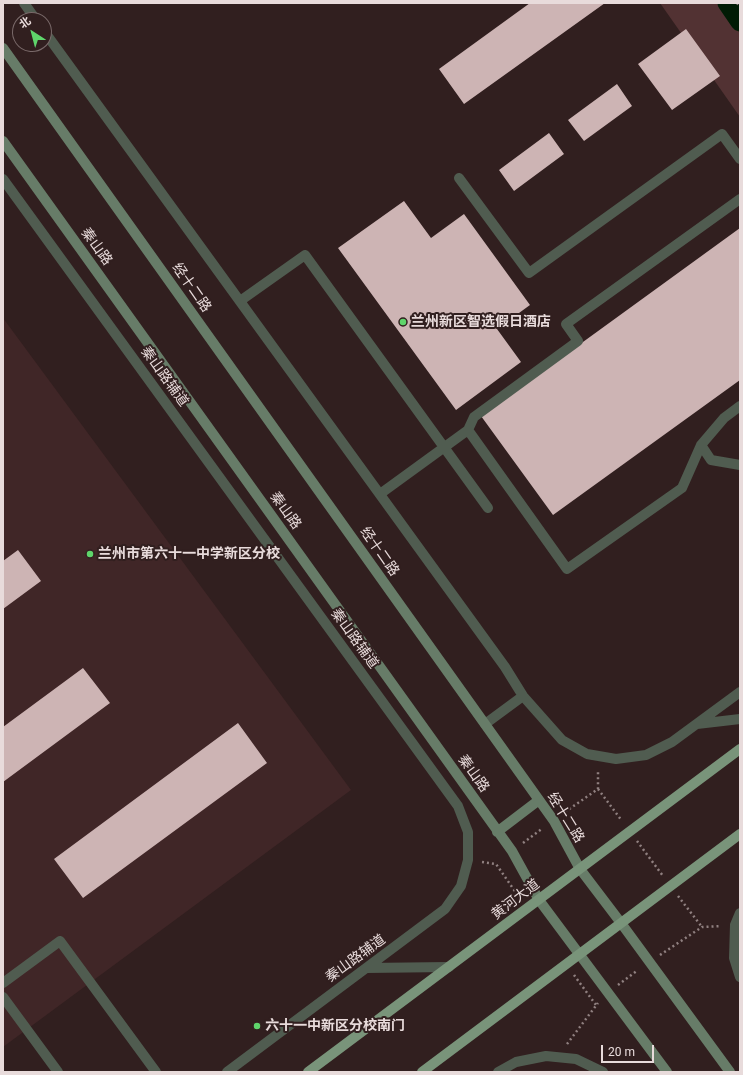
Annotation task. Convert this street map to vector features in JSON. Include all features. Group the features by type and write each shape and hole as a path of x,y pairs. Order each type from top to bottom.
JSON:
{"main road":[{"name":"黄河大道","path":"308,1072 740,749"},
{"path":"422,1072 740,834"}],"street":[{"name":"经十二路","path":"3,48 554,821 580,869 730,1072"},
{"name":"秦山路","path":"3,141 512,851 539,900 667,1072"},
{"path":"498,832 539,800"}],"lane":[{"path":"24,3 30,12"},
{"path":"52,42 505,667 523,696 562,740 588,754 616,759 646,755 672,742 740,692"},
{"path":"459,178 529,273 722,134 740,159"},
{"name":"秦山路辅道","path":"3,179 458,806 468,832 468,860 461,886 445,909 227,1072"},
{"path":"380,494 468,430 474,417 578,341 566,324 740,199"},
{"path":"240,301 305,255 488,508"},
{"path":"468,430 567,569 682,488 701,445 724,418 740,406"},
{"path":"701,445 711,460 740,465"},
{"path":"485,724 523,696"},
{"path":"697,724 740,719"},
{"path":"740,913 735,925 734,958 740,977"},
{"path":"3,983 60,941 156,1072"},
{"path":"366,968 448,967"},
{"path":"3,997 58,1072"},
{"path":"498,1072 516,1062 546,1056 576,1059 603,1072"}],"path":[{"path":"737,3 740,7"},
{"path":"598,789 702,927"},
{"path":"468,860 496,864 527,908"},
{"path":"558,1057 596,1005 608,992 702,927 735,925"},
{"path":"566,964 596,1005"}],"shaded area":[{"path":"660,3 740,3 740,117"},
{"name":"兰州市第六十一中学新区分校","path":"3,318 351,790 3,1047"}],"building":[{"path":"530,3 605,3 464,104 439,69"},
{"path":"686,29 720,76 672,110 638,64"},
{"path":"617,84 632,106 584,141 568,120"},
{"path":"549,133 564,154 514,191 499,170"},
{"path":"404,201 431,238 464,214 530,305 497,329 521,362 456,410 338,248"},
{"path":"740,228 740,380 553,515 481,416"},
{"path":"18,550 41,581 3,609 3,561"},
{"path":"83,668 110,703 3,782 3,727"},
{"path":"238,723 267,763 83,898 54,859"}],"waterway":[{"path":"727,3 740,22"}],"place":[{"name":"兰州新区智选假日酒店","path":"403,322"},
{"name":"兰州市第六十一中学新区分校","path":"90,554"},
{"name":"六十一中新区分校南门","path":"257,1026"}]}
